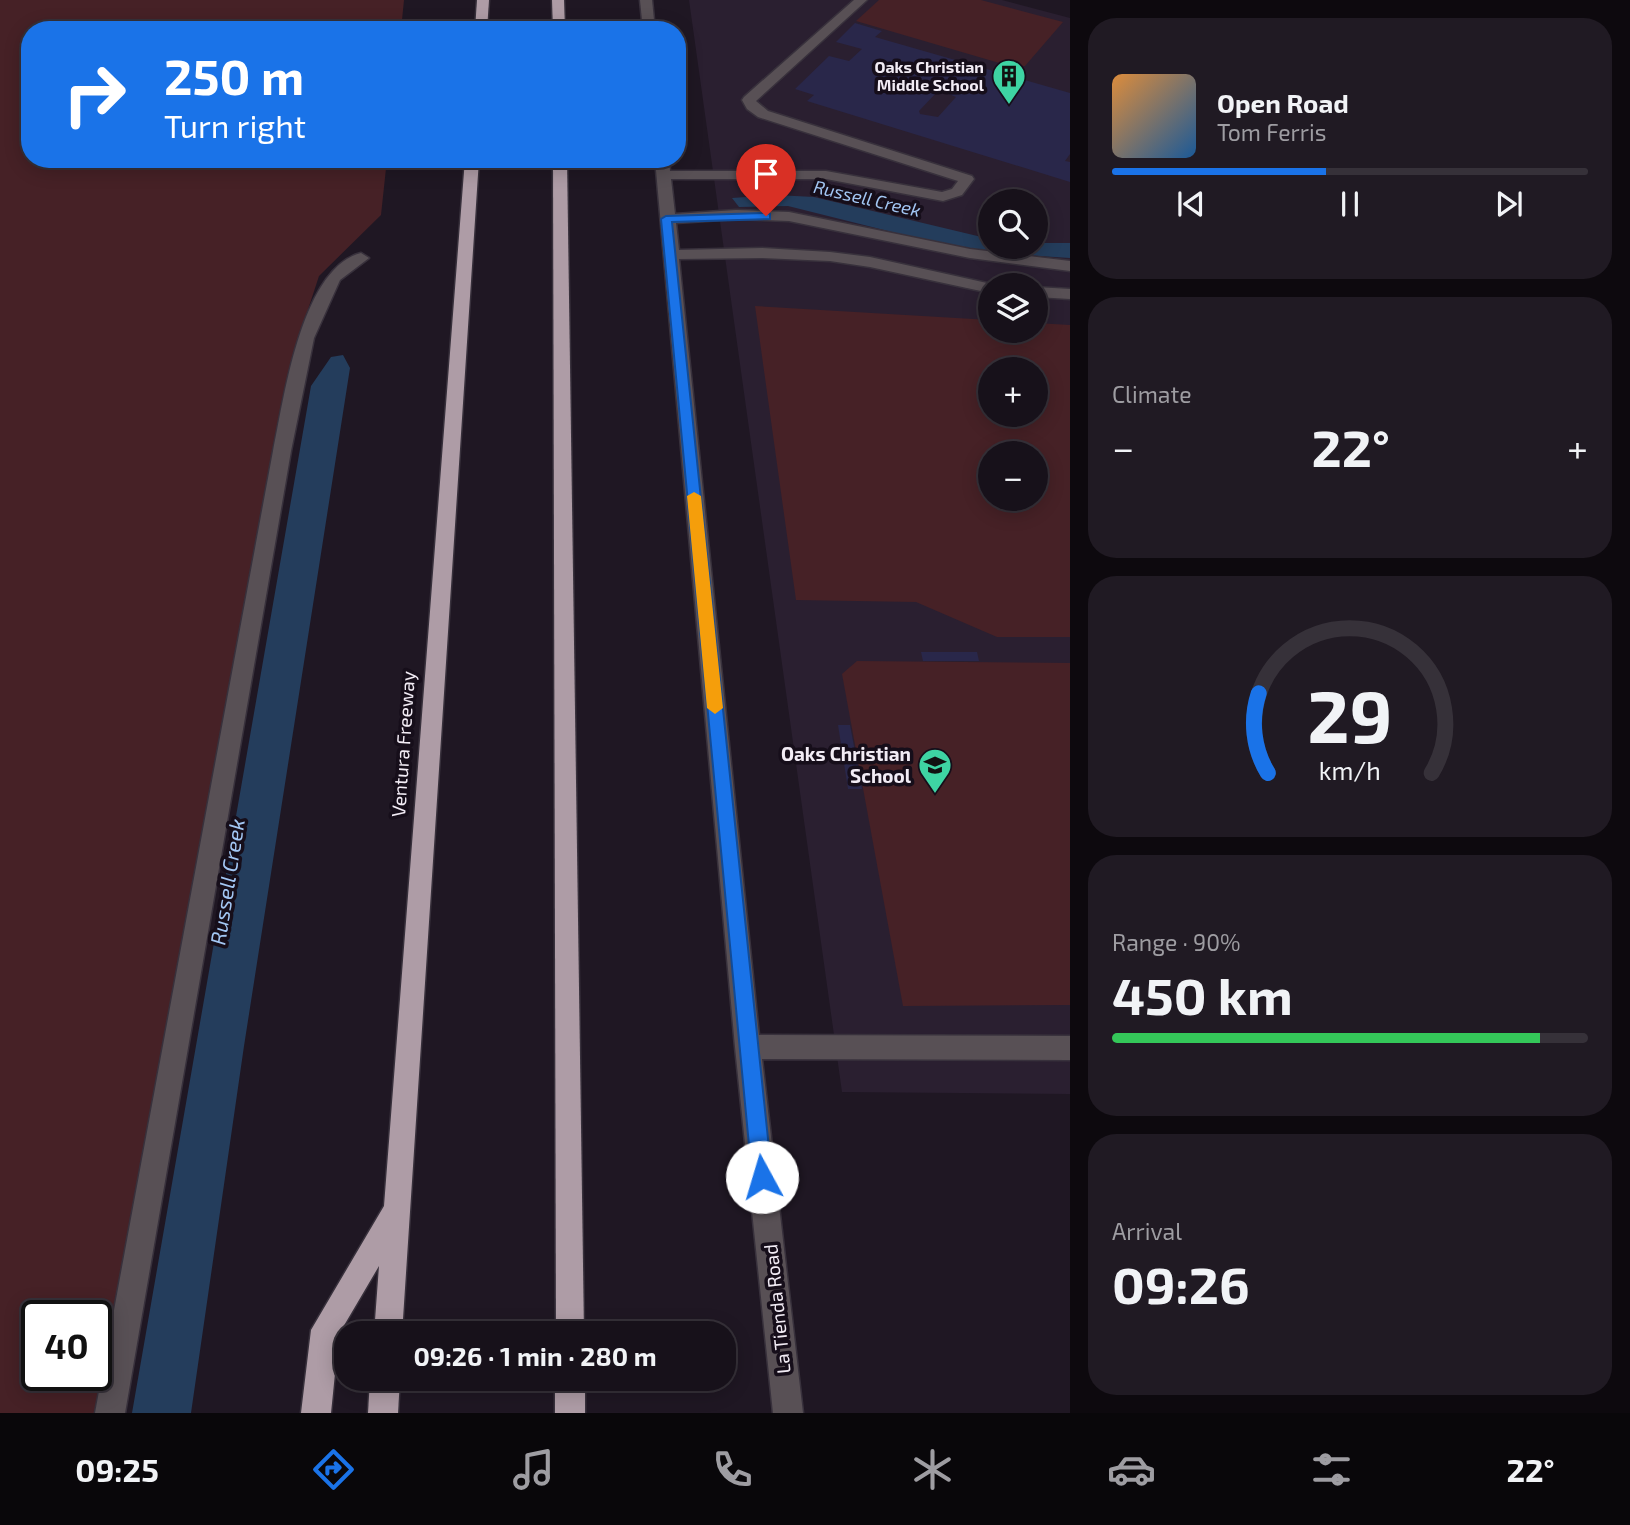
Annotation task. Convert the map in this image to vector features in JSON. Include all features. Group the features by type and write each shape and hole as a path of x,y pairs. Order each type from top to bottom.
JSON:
{"highway":[{"path":"482,21 483,0"},
{"path":"558,0 559,21"},
{"name":"Ventura Freeway","path":"389,1321 471,168"},
{"path":"560,168 570,1321"},
{"path":"316,1413 325,1329 397,1209"},
{"path":"383,1413 384,1391"},
{"path":"570,1391 570,1413"}],"street":[{"path":"646,0 648,21"},
{"path":"680,168 826,176 943,197 957,192 967,179 763,114 752,106 749,100 862,0"},
{"name":"La Tienda Road","path":"662,168 748,1047 788,1413"},
{"path":"666,219 740,215 805,219 947,250 1037,264 1070,266"},
{"path":"670,255 822,255 978,285"},
{"path":"110,1413 282,452 306,338 333,278 360,258"},
{"path":"1048,293 1070,294"},
{"path":"748,1047 1070,1048"}],"shaded area":[{"path":"0,0 404,0 402,21 21,21 21,168 386,168 381,215 319,276 299,337 112,1338 112,1300 21,1300 21,1391 102,1391 98,1413 0,1413"},
{"name":"Oaks Christian School","path":"689,0 1002,0 1070,18 1070,1094 842,1092"},
{"path":"879,0 981,0 1063,22 1025,66 1013,67 856,21"},
{"path":"755,306 978,319 978,343 1048,343 1048,324 1070,325 1070,637 997,637 916,602 796,600"},
{"path":"857,661 1070,663 1070,1005 903,1006 842,674"}],"water":[{"path":"776,195 814,197 978,236 978,251 928,241 788,206 739,207 732,198"},
{"path":"1048,243 1070,243 1070,258 1048,257"},
{"name":"Russell Creek","path":"343,355 350,368 244,1046 191,1413 132,1413 311,386 331,357"}],"building":[{"name":"Oaks Christian Middle School","path":"855,23 882,31 875,37 1070,93 1070,154 1065,161 1070,162 1070,182 807,101 814,95 795,89 829,56 849,61 862,49 836,42","holes":["942,91 956,97 938,117 920,114 919,111 937,92"]},
{"path":"921,652 977,652 979,661 923,661"},
{"path":"838,725 850,725 862,789 848,789"}],"slow traffic":[{"path":"694,496 715,708"}],"place":[{"name":"Oaks Christian Middle School","path":"1009,106"},
{"name":"Oaks Christian School","path":"935,795"}],"route":[{"path":"762,1177 666,219 766,216"}]}
